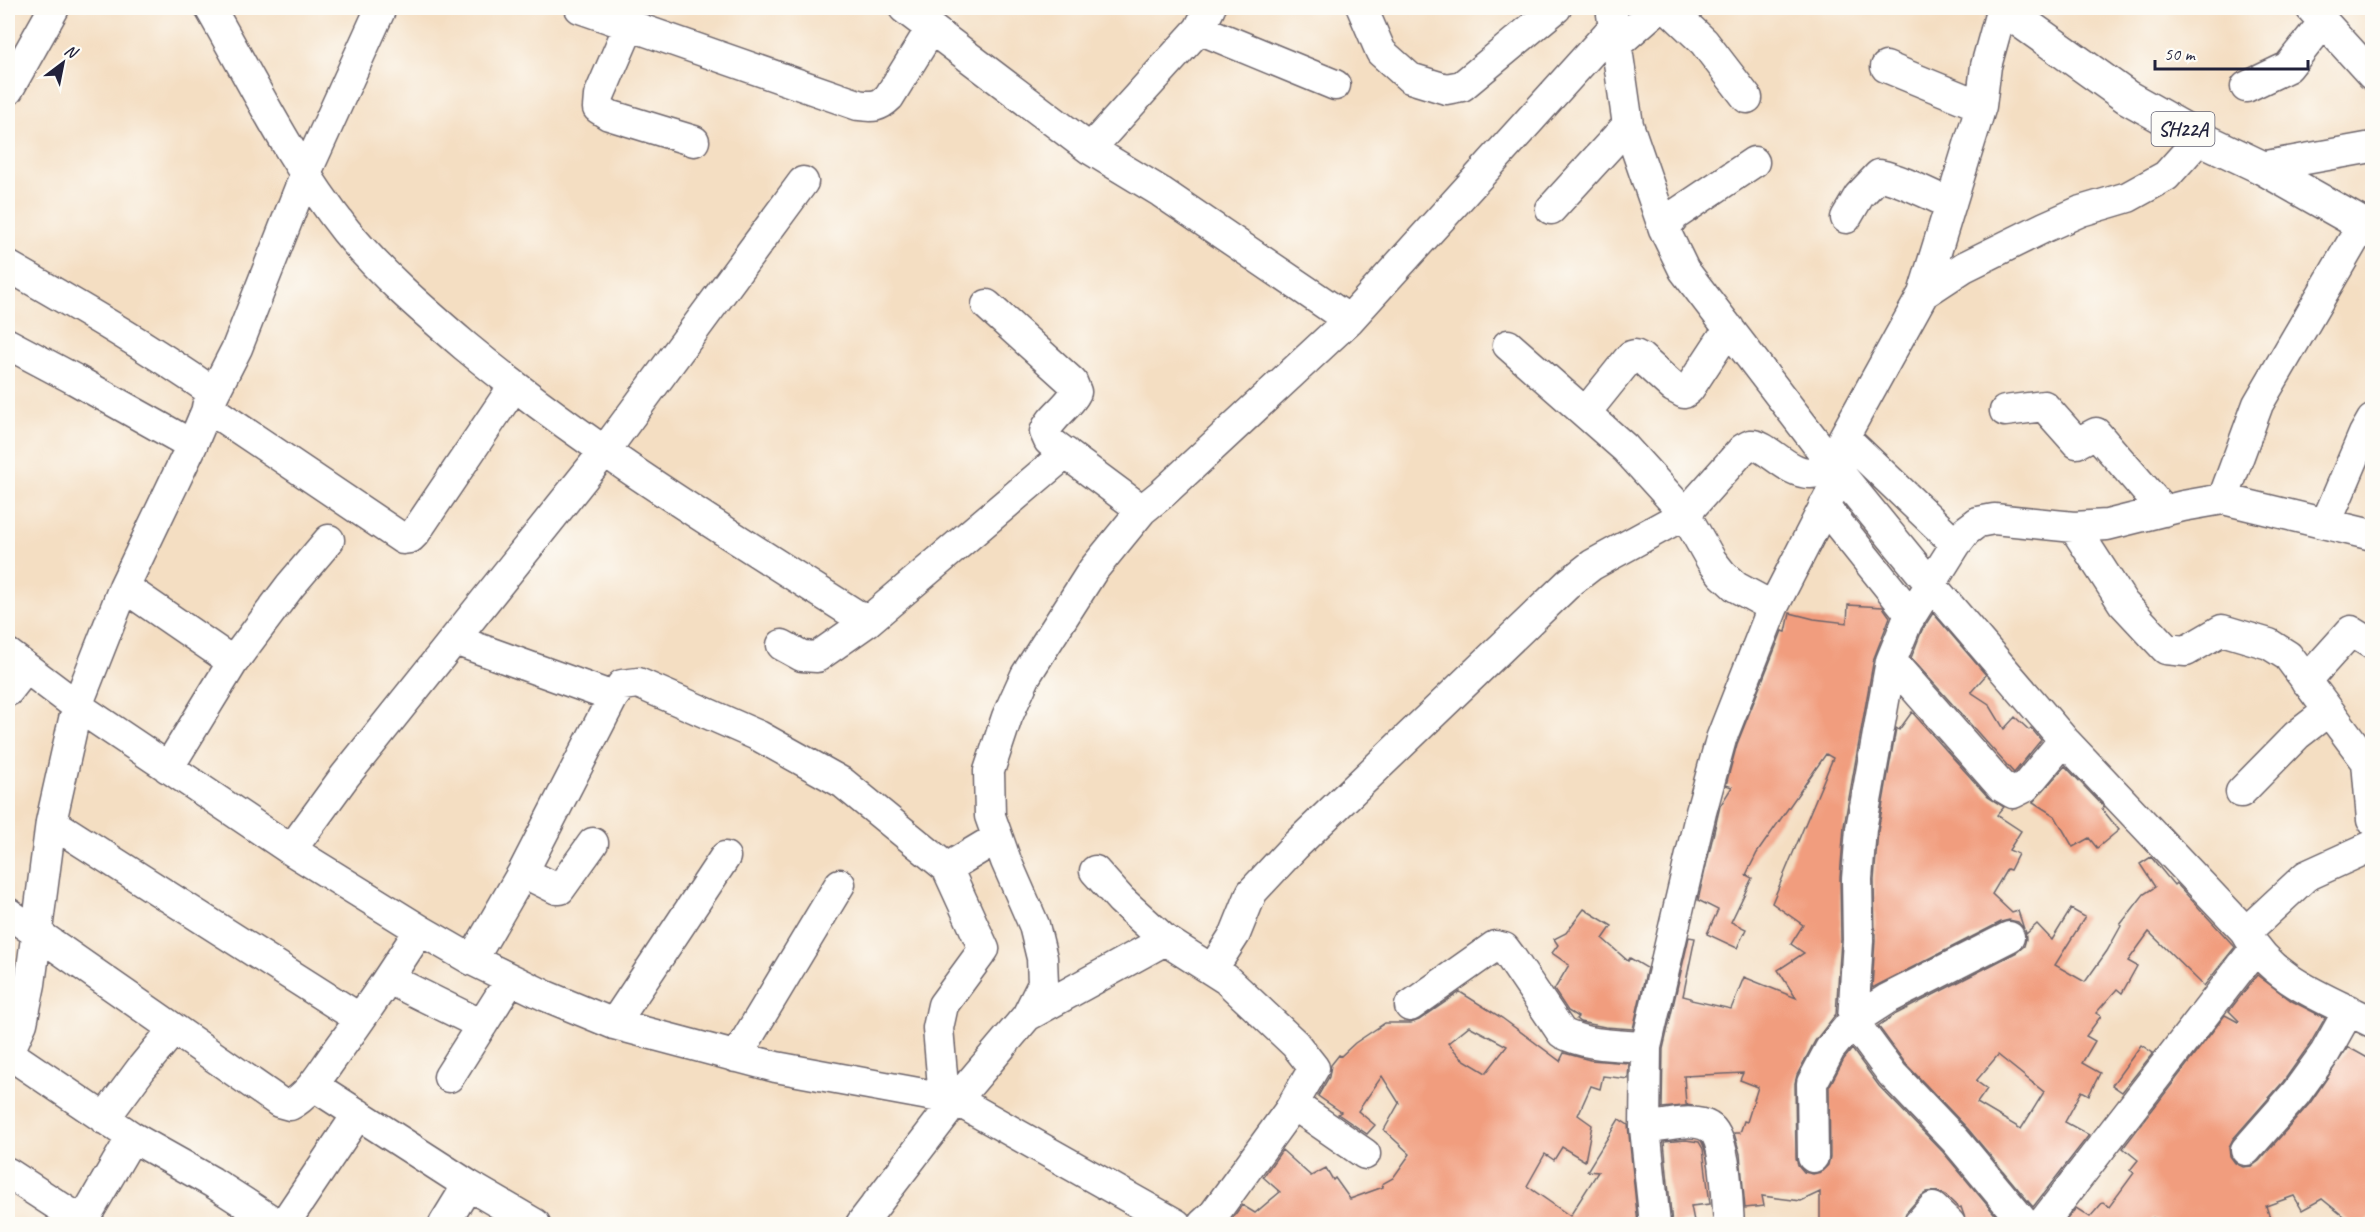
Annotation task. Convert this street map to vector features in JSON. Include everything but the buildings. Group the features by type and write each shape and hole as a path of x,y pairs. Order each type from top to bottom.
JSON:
{"main road":[{"name":"SH22A","path":"2004,8 2127,97 2368,227"}],"street":[{"path":"8,90 54,8"},
{"path":"210,8 305,174 346,231 421,309 514,386 604,452 867,622"},
{"path":"277,1224 212,1182 132,1137 8,1053 22,1023 30,984 51,822 77,706 124,587 237,348 305,174 381,8"},
{"path":"580,8 858,105 871,107 880,106 889,97 931,29"},
{"path":"904,8 1090,149 1161,192 1349,320"},
{"path":"1362,8 1381,52 1410,78 1446,89 1462,86 1556,8"},
{"path":"861,1224 950,1099 1027,1016 1043,984 1042,958 1034,925 990,816 989,771 1007,717 1026,675 1093,570 1142,510 1172,485 1349,320 1614,26 1658,8"},
{"path":"1668,8 1704,42 1747,99"},
{"path":"1655,1224 1645,1128 1646,1047 1701,812 1721,739 1773,607 1824,506 1837,470 1844,437 1923,294 1981,106 1986,66 2004,8"},
{"path":"2246,87 2288,67 2317,15 2373,75"},
{"path":"1090,149 1205,18 1335,85"},
{"path":"630,24 599,96 598,108 609,115 694,141"},
{"path":"1614,26 1628,124 1664,229 1684,270 1837,470 1931,585 2064,740 2285,978 2361,1016 2325,1053 2296,1094 2246,1150"},
{"path":"1886,67 1981,106"},
{"path":"1551,209 1628,124"},
{"path":"1923,294 1965,267 2045,227 2081,211 2128,197 2166,176 2200,138"},
{"path":"2261,168 2373,147"},
{"path":"1664,229 1675,215 1754,162"},
{"path":"1846,218 1859,196 1879,174 1895,178 1914,189 1951,204"},
{"path":"291,850 345,776 604,452 803,182"},
{"path":"2223,500 2258,404 2368,227"},
{"path":"8,266 135,340 211,400 403,539 410,538 415,533 514,386"},
{"path":"987,305 1072,382 1076,392 1070,404 1049,422 1045,432 1049,441 1142,510"},
{"path":"1586,412 1631,356 1635,355 1673,387 1684,393 1689,389 1729,328"},
{"path":"8,345 75,379 192,445"},
{"path":"1508,345 1625,448 1685,514 1711,560 1722,574 1736,587 1773,607"},
{"path":"2005,411 2044,406 2077,442 2096,433 2164,511"},
{"path":"2326,524 2364,434 2373,420"},
{"path":"1844,437 1956,544"},
{"path":"1212,970 1235,934 1252,892 1295,846 1569,583 1592,565 1685,514 1743,449 1751,445 1763,448 1775,458 1800,472 1837,470"},
{"path":"782,645 802,656 817,657 867,622 1066,453"},
{"path":"2025,1224 1956,1141 1892,1074 1853,1021 1858,940 1857,879 1861,829 1891,661 1898,640 1911,615 1956,544 1966,531 1978,522 1994,519 2074,527 2107,525 2223,500 2373,535"},
{"path":"1824,506 1911,615"},
{"path":"2074,527 2123,603 2166,649 2186,651 2222,630 2270,644 2288,656 2367,762 2373,820"},
{"path":"168,768 233,662 290,586 329,540"},
{"path":"124,587 233,662"},
{"path":"2306,681 2351,631 2373,644"},
{"path":"455,640 613,697"},
{"path":"8,692 17,661 77,706 291,850 472,960 546,996 614,1024 736,1057 776,1067 950,1099 1140,1217 1176,1224"},
{"path":"1891,661 2001,786 2013,793 2025,787 2064,740"},
{"path":"472,960 523,872 613,697 622,685 638,682 759,736 843,783 947,868 984,949 943,1005 938,1028 950,1099"},
{"path":"2241,792 2297,735 2328,711"},
{"path":"51,822 360,1019"},
{"path":"947,868 998,838"},
{"path":"523,872 560,889 593,843"},
{"path":"2042,1224 2250,940 2306,876 2373,846"},
{"path":"614,1024 725,857"},
{"path":"1095,871 1120,900 1165,940 1226,979 1295,1044 1314,1068 1289,1111 1208,1223"},
{"path":"736,1057 840,884"},
{"path":"8,913 279,1102 291,1105 302,1100 389,979 420,930"},
{"path":"1813,1157 1812,1083 1830,1049 1853,1021 1887,999 2009,937"},
{"path":"1027,1016 1165,940"},
{"path":"1410,1006 1495,946 1504,948 1562,1033 1593,1043 1646,1047"},
{"path":"389,979 482,1024"},
{"path":"449,1077 511,979"},
{"path":"104,1119 174,1029"},
{"path":"314,1083 325,1094 468,1185 535,1224"},
{"path":"1289,1111 1296,1109 1303,1111 1365,1154"},
{"path":"284,1224 358,1114"},
{"path":"1645,1128 1692,1123 1709,1126 1716,1134 1721,1148 1729,1224"},
{"path":"8,1173 81,1219 87,1214 132,1137"},
{"path":"444,1224 468,1185"},
{"path":"1919,1224 1933,1208 1950,1224"}]}
